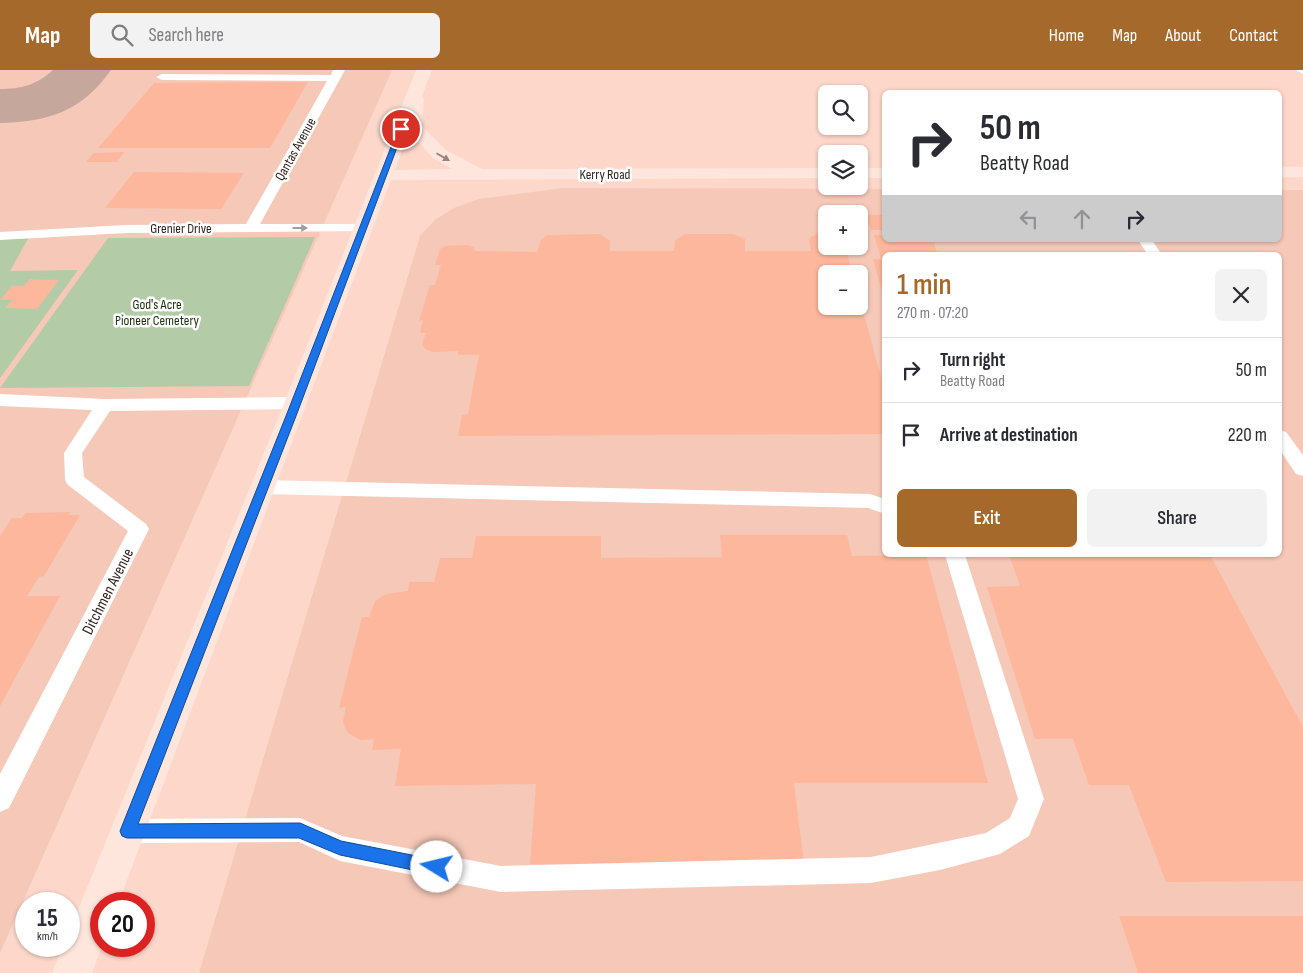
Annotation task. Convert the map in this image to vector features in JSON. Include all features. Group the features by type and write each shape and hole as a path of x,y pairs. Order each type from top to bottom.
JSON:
{"main road":[{"path":"421,78 414,126 439,156 468,169 488,175"},
{"path":"72,973 296,403 421,78"},
{"path":"1282,172 1303,172"},
{"name":"Kerry Road","path":"383,176 818,173"},
{"path":"868,173 882,173"}],"lane":[{"path":"162,77 337,74"},
{"name":"Qantas Avenue","path":"251,228 337,74"},
{"name":"Grenier Drive","path":"0,236 126,229 363,228"},
{"path":"0,400 104,405 296,403"},
{"name":"Ditchmen Avenue","path":"0,800 139,529 75,480 73,453 104,405"},
{"path":"1282,439 1303,469"},
{"path":"263,487 870,501 882,506"},
{"path":"127,831 300,830 340,848 501,879 871,870 991,845 1020,827 1031,799 956,557"}],"shaded area":[{"path":"0,70 392,70 27,892 15,892 15,919 0,953"},
{"path":"563,188 818,189 818,195 868,195 868,189 882,189 882,242 1282,242 1282,190 1303,190 1303,973 199,973 420,236 435,220 454,208 479,199"}],"green space":[{"path":"29,237 10,271 78,270 0,378 0,239"},
{"name":"God's Acre Pioneer Cemetery","path":"315,237 249,386 0,388 108,238"}],"building":[{"path":"308,82 270,148 98,148 154,83"},
{"path":"124,152 117,162 86,162 94,153"},
{"path":"134,172 244,173 221,209 105,208"},
{"path":"868,215 882,215 882,230 871,230"},
{"path":"600,234 610,241 610,251 674,251 675,240 686,234 733,234 745,239 745,251 811,251 809,240 818,234 818,255 848,255 850,265 818,265 818,315 864,315 882,380 882,434 458,436 462,415 468,414 479,355 458,355 458,351 432,352 425,349 422,344 426,333 420,333 423,320 419,321 430,285 435,285 441,265 435,265 440,249 446,246 468,245 473,247 475,251 537,252 541,240 547,235"},
{"path":"874,235 882,235 882,242 934,242 937,252 882,252 882,291 873,259 881,259"},
{"path":"30,279 59,280 37,309 5,308 12,300 0,300 12,286 24,286"},
{"path":"70,512 69,515 80,515 44,576 39,577 27,596 60,596 0,706 0,536 12,518 22,518 26,513"},
{"path":"720,535 847,535 852,556 927,557 988,783 794,783 804,863 530,864 536,784 395,786 401,749 372,750 374,739 360,740 348,733 345,728 343,721 346,707 339,708 362,617 369,617 375,601 386,594 408,591 409,582 434,582 440,558 472,558 476,536 601,536 601,558 722,557"},
{"path":"1010,557 1211,557 1303,727 1303,881 1166,882 1129,785 1089,785 1073,739 1035,739 987,587 1020,586"},
{"path":"1119,916 1303,916 1303,973 1138,973"}],"taxiway":[{"path":"0,106 25,104 50,98 67,87 84,70"}],"route":[{"path":"401,129 291,416 127,831 300,830 340,848 437,867"}]}
